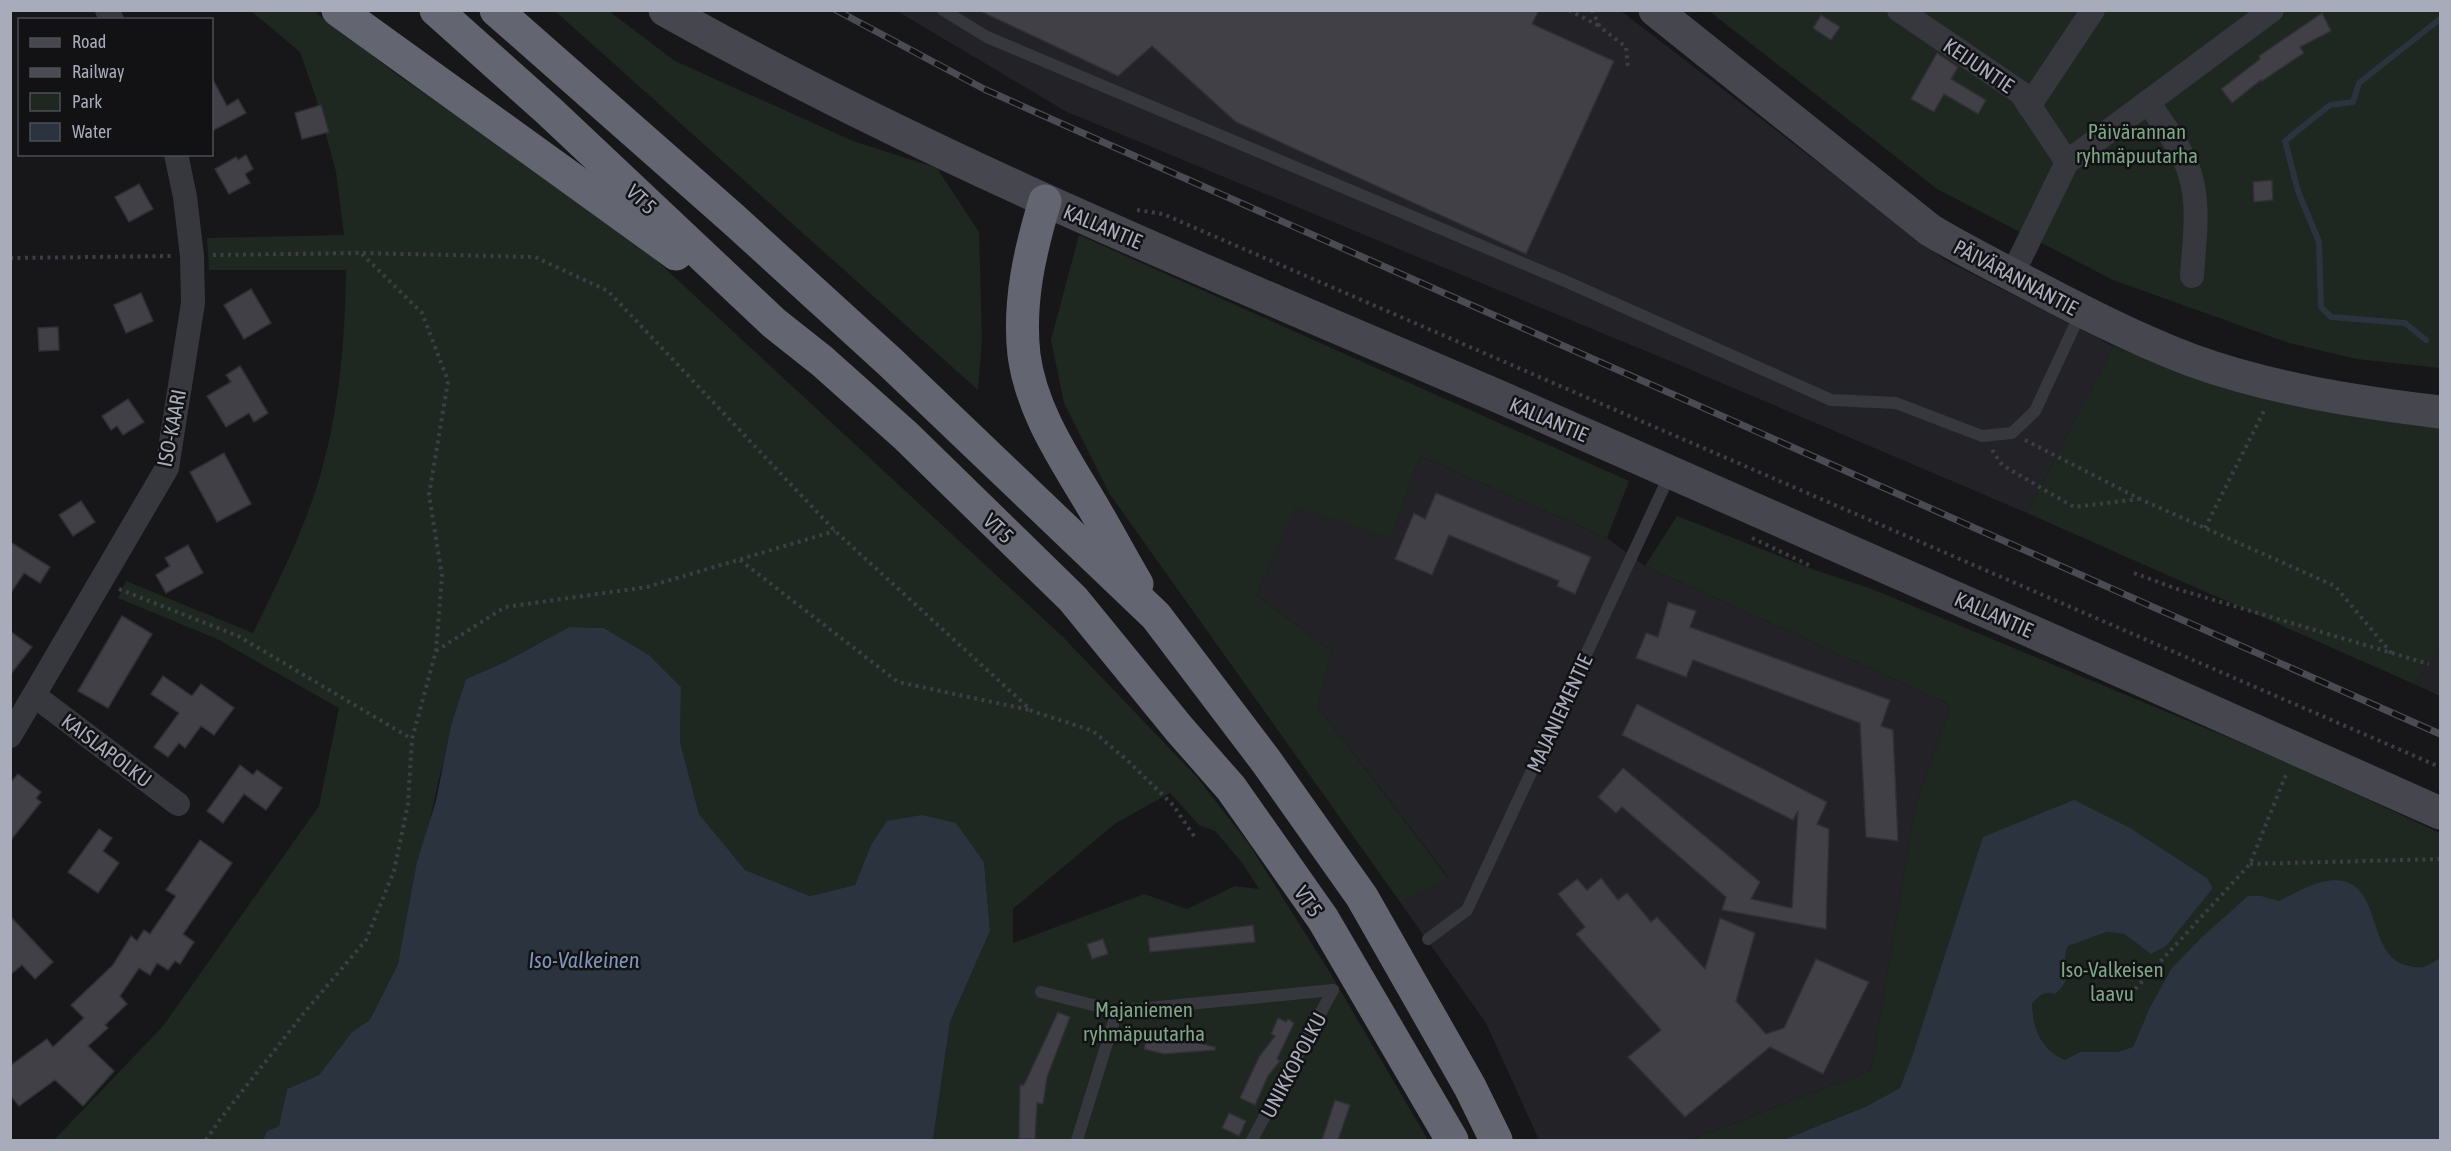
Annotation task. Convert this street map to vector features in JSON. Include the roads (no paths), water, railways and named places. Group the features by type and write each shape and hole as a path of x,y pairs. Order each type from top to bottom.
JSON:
{"highway":[{"path":"338,10 552,167 774,322"},
{"name":"VT 5","path":"436,10 549,111 774,322 822,361 906,436 1073,599 1180,730 1231,788 1323,919 1452,1140"},
{"path":"496,10 732,218 890,362 1156,616"},
{"path":"1045,201 1033,242 1024,288 1024,354 1031,387 1044,421 1156,616 1266,761 1362,897 1470,1087 1496,1140"}],"main road":[{"name":"KALLANTIE","path":"665,10 735,50 1045,201 1671,471 2440,813"},
{"name":"PÄIVÄRANNANTIE","path":"1655,10 1930,230 2081,312 2191,360 2278,386 2394,407 2440,412"}],"street":[{"name":"KEIJUNTIE","path":"1899,10 2022,93 2067,162"},
{"path":"2029,105 2092,10"},
{"path":"2012,275 2067,162 2272,10"},
{"path":"2148,102 2169,133 2190,173 2196,212 2192,276"},
{"name":"ISO-KAARI","path":"10,736 166,468 193,303 185,197 176,156"},
{"name":"KAISLAPOLKU","path":"35,696 178,804"}],"lane":[{"path":"943,10 987,37 1565,281 1831,400 1896,403 1982,436 2012,434 2035,411 2081,312"},
{"name":"MAJANIEMENTIE","path":"1428,939 1467,910 1671,471"},
{"name":"UNIKKOPOLKU","path":"1117,1011 1333,990 1252,1140"},
{"path":"1041,992 1117,1011 1077,1140"}],"water":[{"name":"Iso-Valkeinen","path":"569,627 604,628 649,655 681,687 680,742 699,814 745,870 810,896 855,885 871,845 887,821 922,815 956,823 984,862 990,931 950,1022 933,1140 263,1140 267,1131 279,1126 287,1089 319,1075 352,1032 370,1020 398,964 417,862 436,801 451,726 466,679 505,662"},
{"path":"2074,800 2130,828 2207,878 2213,888 2166,946 2151,954 2124,934 2107,932 2068,946 2065,959 2066,976 2062,988 2055,994 2042,994 2032,1004 2034,1022 2040,1038 2050,1051 2065,1060 2080,1052 2117,1052 2133,1047 2150,1007 2171,969 2202,937 2248,896 2261,896 2279,901 2320,882 2345,881 2357,888 2366,900 2384,945 2393,958 2406,965 2424,967 2440,958 2440,1140 1783,1140 1865,1107 1900,1088 1983,837"}],"waterway":[{"path":"2426,340 2405,323 2331,317 2321,307 2319,242 2298,191 2285,141 2330,105 2353,102 2359,83 2440,19"}],"railway":[{"path":"836,10 984,89 2440,734"}],"park label":[{"name":"Päivärannan ryhmäpuutarha","path":"2137,143"},
{"name":"Iso-Valkeisen laavu","path":"2112,981"},
{"name":"Majaniemen ryhmäpuutarha","path":"1144,1021"}]}
